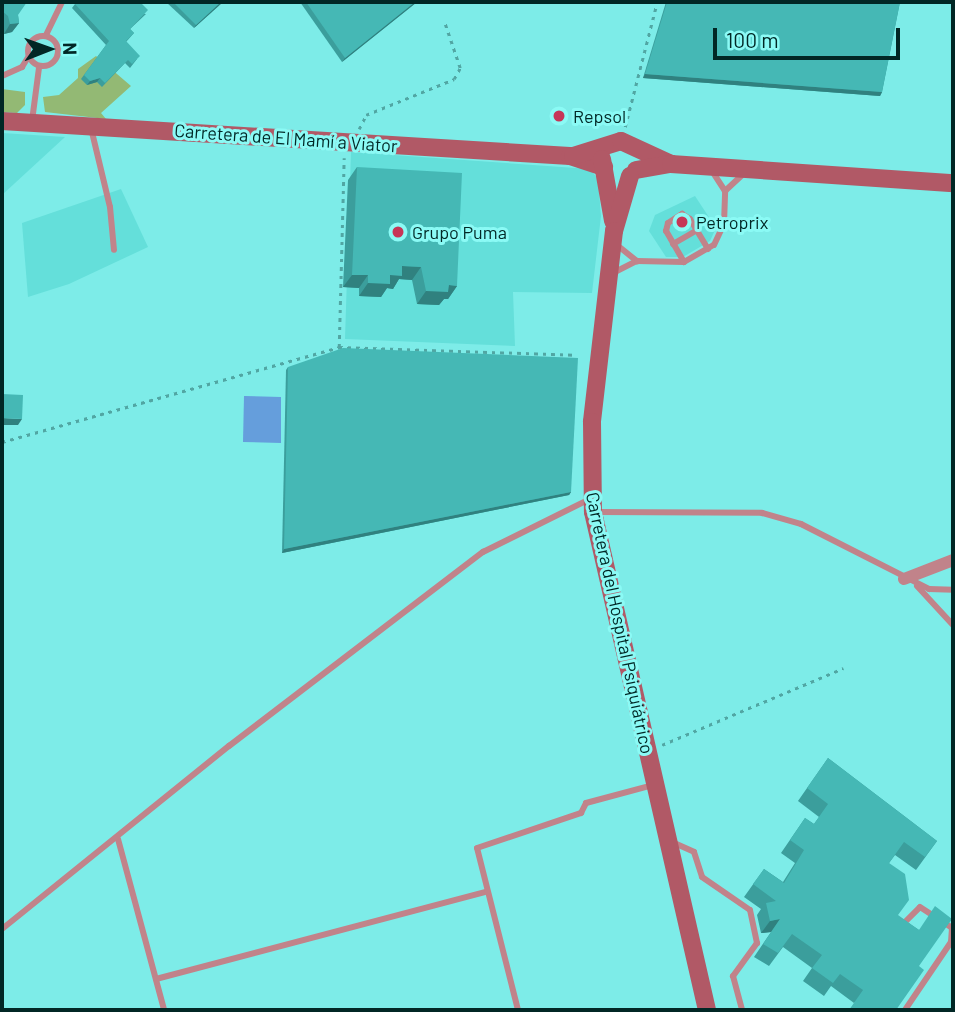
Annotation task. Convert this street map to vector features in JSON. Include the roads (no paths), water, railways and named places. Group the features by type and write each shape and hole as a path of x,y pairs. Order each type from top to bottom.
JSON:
{"street":[{"name":"Carretera de El Mamí a Viator","path":"2,121 570,156 605,163"},
{"path":"605,163 628,144"},
{"path":"628,144 671,164"},
{"path":"614,236 639,158 628,144"},
{"path":"605,163 619,178 671,164 953,183"},
{"path":"605,163 614,236"},
{"name":"Carretera del Hospital Psiquiátrico","path":"614,236 592,422 592,505 665,839 707,1010"},
{"path":"909,580 953,560"}],"lane":[{"path":"2,76 22,67 29,57 31,45 46,34 62,2"},
{"path":"38,68 56,58 58,45 46,34"},
{"path":"29,57 38,68 32,123"},
{"path":"91,126 110,207 114,250"},
{"path":"609,275 637,261 684,262 708,249 722,234 725,191 709,166"},
{"path":"725,191 749,169"},
{"path":"684,262 666,231 682,214 697,230 708,249"},
{"path":"673,244 697,230"},
{"path":"614,236 637,261"},
{"path":"2,929 118,839 229,746 483,552 592,505 762,513 801,524 929,589 953,590"},
{"path":"909,580 953,625"},
{"path":"518,1010 485,892 477,848 581,813 586,803 653,785"},
{"path":"118,839 164,1010"},
{"path":"665,839 694,852 702,877 750,910 757,943 733,976 742,1010"},
{"path":"156,979 485,892"},
{"path":"902,925 920,907 952,928 951,942 905,1010"}],"water":[{"path":"244,396 281,397 281,443 243,442"}],"place":[{"name":"Repsol","path":"559,116"},
{"name":"Petroprix","path":"682,222"},
{"name":"Grupo Puma","path":"398,232"}]}
